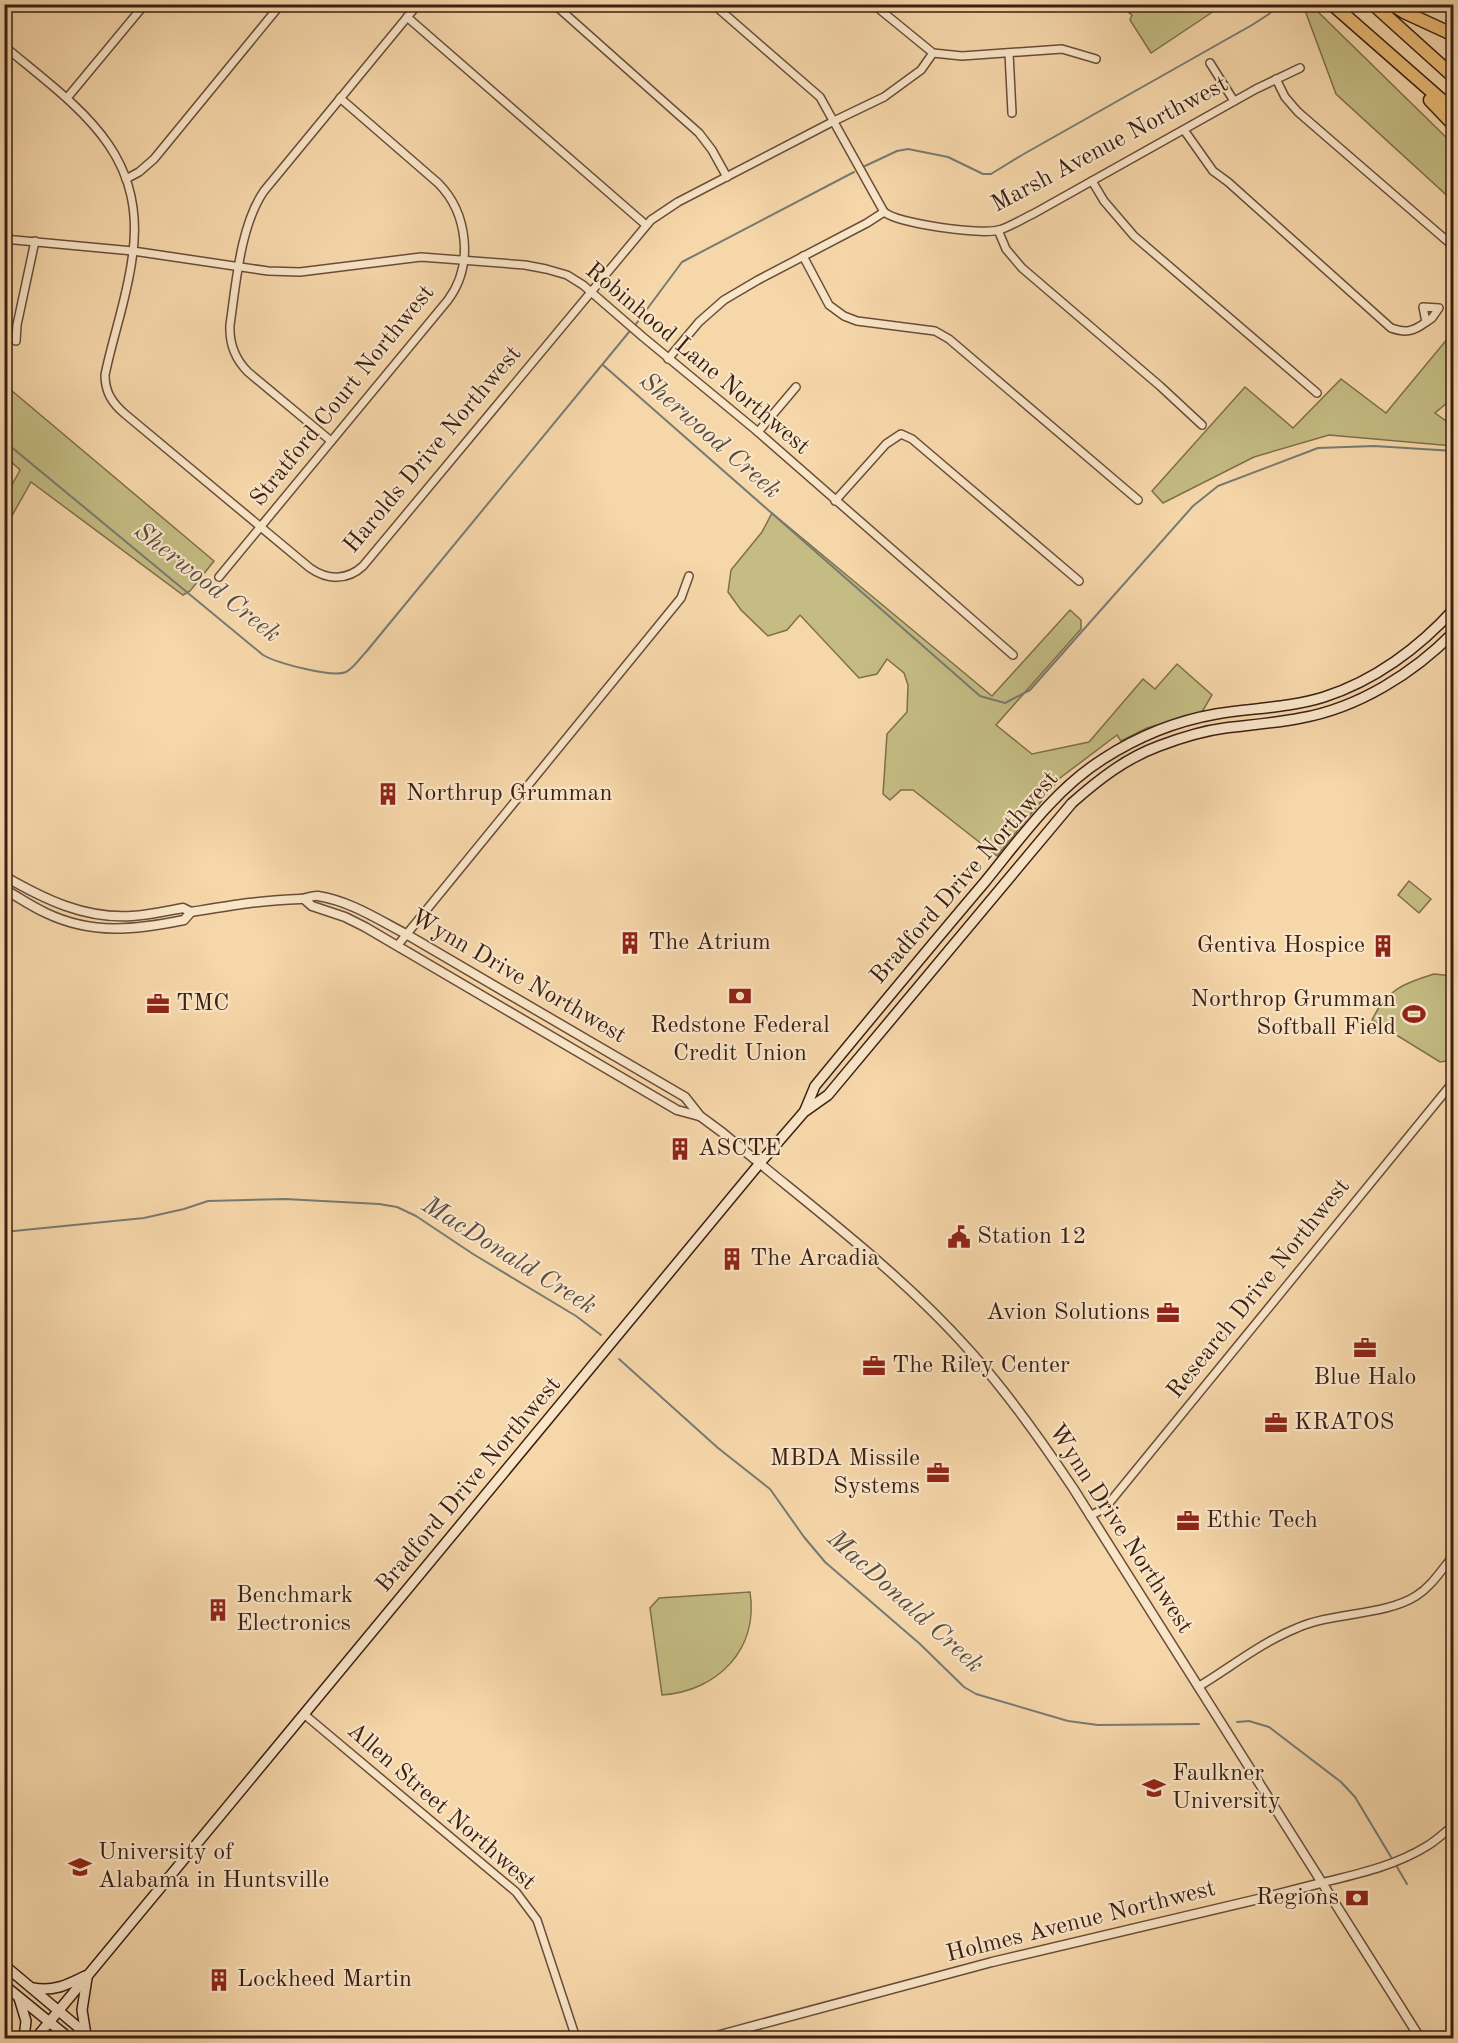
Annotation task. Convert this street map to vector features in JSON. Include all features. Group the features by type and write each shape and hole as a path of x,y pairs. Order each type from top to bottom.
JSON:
{"highway":[{"path":"1332,4 1454,111"},
{"path":"1373,4 1454,77"},
{"path":"1392,4 1454,35"},
{"path":"1371,38 1454,125"}],"main road":[{"name":"Bradford Drive Northwest","path":"804,1112 815,1086 867,1023 1048,806 1087,770 1136,740 1179,723 1218,714 1272,708 1323,697 1343,689 1398,660 1454,609"},
{"name":"Bradford Drive Northwest","path":"49,2021 305,1715 759,1163 804,1112 828,1095 1057,819 1096,782 1140,755 1182,738 1224,728 1256,726 1304,718 1350,703 1397,678 1427,657 1454,632"},
{"path":"4,1965 88,2037"},
{"path":"32,1988 57,1989 87,1975"},
{"path":"87,1975 82,2010 88,2037"},
{"path":"4,1985 69,2038"},
{"path":"19,1998 26,2021 24,2038"},
{"path":"36,2038 49,2021"}],"street":[{"path":"4,10 9,4"},
{"path":"67,98 145,4"},
{"path":"126,179 138,172 159,153 281,4"},
{"path":"331,441 254,378 236,356 231,345 230,332 239,267 248,222 258,200 418,4"},
{"path":"554,4 699,133 712,150 727,177"},
{"path":"668,358 699,322 724,300 884,212 820,97 713,4"},
{"path":"873,4 933,53 962,56 1062,49 1096,59"},
{"path":"407,17 646,225"},
{"name":"Harolds Drive Northwest","path":"4,46 89,118 107,140 126,179 133,206 134,251 105,375 108,394 125,414 310,568 322,576 331,578 343,577 359,570 646,225 671,206 834,121 884,98 926,65 933,53"},
{"path":"1009,53 1012,113"},
{"path":"1210,63 1234,101"},
{"name":"Marsh Avenue Northwest","path":"884,212 890,216 922,225 998,230 1033,214 1234,101 1300,68"},
{"path":"1276,79 1285,97 1298,112 1453,246"},
{"name":"Stratford Court Northwest","path":"219,577 452,295 459,281 464,260 462,224 449,195 340,98"},
{"path":"1184,130 1213,171 1391,328 1405,333 1426,322"},
{"path":"1092,181 1104,201 1134,236 1317,393"},
{"path":"998,230 1006,249 1022,268 1202,425"},
{"name":"Robinhood Lane Northwest","path":"4,239 134,251 239,267 290,272 409,258 525,265 554,270 573,278 591,291 758,432 1013,656"},
{"path":"16,341 17,325 35,241"},
{"path":"803,256 829,305 844,316 857,321 935,331 950,339 1138,500"},
{"path":"758,432 796,387"},
{"path":"835,501 885,444 901,434 912,438 1079,581"},
{"path":"397,946 680,600 689,576"},
{"name":"Wynn Drive Northwest","path":"4,876 57,904 110,916 132,916 183,908 191,912 276,899 304,899 315,896 350,906 406,934 685,1097 700,1116 874,1258 925,1305 969,1349 1022,1413 1090,1516 1420,2038"},
{"name":"Wynn Drive Northwest","path":"4,890 45,913 66,921 101,929 120,930 175,922 184,920 191,912"},
{"name":"Wynn Drive Northwest","path":"304,899 312,906 345,917 397,946 677,1110 700,1116"},
{"name":"Research Drive Northwest","path":"1090,1516 1105,1508 1454,1081"},
{"path":"1198,1687 1299,1626 1408,1601 1429,1585 1454,1556"},
{"name":"Allen Street Northwest","path":"305,1715 516,1892 537,1920 576,2038"},
{"name":"Holmes Avenue Northwest","path":"709,2038 992,1962 1358,1874 1400,1860 1429,1845 1454,1826"}],"shaded area":[{"path":"1117,5 1217,5 1211,13 1151,53 1130,20 1132,15"},
{"path":"1303,5 1311,5 1453,144 1453,201 1336,94"},
{"path":"1453,332 1453,398 1435,413 1453,426 1453,446 1329,435 1254,457 1163,503 1152,491 1245,387 1293,428 1341,379 1386,413"},
{"path":"5,385 214,561 190,591 183,595 31,482 5,528 5,498 20,470 5,456"},
{"path":"772,513 992,696 1070,610 1081,620 1081,629 996,725 1032,754 1089,742 1143,679 1155,689 1177,664 1212,695 1202,712 1147,728 1121,741 1117,735 1060,778 997,856 913,790 901,790 890,800 883,794 887,734 907,712 908,685 904,673 887,659 877,674 859,678 800,615 787,630 768,636 741,610 728,592 731,570 762,532"},
{"path":"1409,881 1431,899 1419,913 1398,895"},
{"name":"Northrop Grumman Softball Field","path":"1434,974 1453,976 1453,1053 1446,1061 1440,1062 1372,1020 1383,1001 1397,989"},
{"path":"750,1592 751,1613 748,1632 741,1649 730,1663 717,1676 701,1685 682,1692 662,1695 650,1608 659,1598"}],"waterway":[{"path":"865,166 897,151 908,149 948,157 983,174 991,174 1252,25 1269,14 1278,4"},
{"path":"636,324 682,262 854,172"},
{"name":"Sherwood Creek","path":"4,441 263,655 305,669 329,673 346,672 366,652 629,332"},
{"name":"Sherwood Creek","path":"603,365 980,696 1005,703 1030,690 1193,506 1218,486 1318,448 1374,446 1454,451"},
{"name":"MacDonald Creek","path":"4,1232 144,1218 208,1201 285,1199 397,1207 416,1216 473,1254 576,1316 601,1335"},
{"name":"MacDonald Creek","path":"619,1359 718,1448 770,1489 825,1562 920,1644 964,1687 976,1694 1068,1721 1098,1725 1199,1724"},
{"name":"MacDonald Creek","path":"1237,1722 1249,1721 1269,1727 1341,1782 1355,1797 1391,1857"},
{"name":"MacDonald Creek","path":"1397,1867 1407,1884"}],"place":[{"name":"Northrup Grumman","path":"388,794"},
{"name":"The Atrium","path":"630,943"},
{"name":"Gentiva Hospice","path":"1383,946"},
{"name":"Redstone Federal Credit Union","path":"740,996"},
{"name":"TMC","path":"158,1004"},
{"name":"Northrop Grumman Softball Field","path":"1414,1014"},
{"name":"ASCTE","path":"680,1149"},
{"name":"Station 12","path":"959,1237"},
{"name":"The Arcadia","path":"732,1259"},
{"name":"Avion Solutions","path":"1168,1313"},
{"name":"Blue Halo","path":"1365,1348"},
{"name":"The Riley Center","path":"874,1366"},
{"name":"KRATOS","path":"1276,1423"},
{"name":"MBDA Missile Systems","path":"938,1473"},
{"name":"Ethic Tech","path":"1188,1521"},
{"name":"Benchmark Electronics","path":"218,1610"},
{"name":"Faulkner University","path":"1154,1788"},
{"name":"University of Alabama in Huntsville","path":"80,1867"},
{"name":"Regions","path":"1357,1898"},
{"name":"Lockheed Martin","path":"219,1980"}]}
